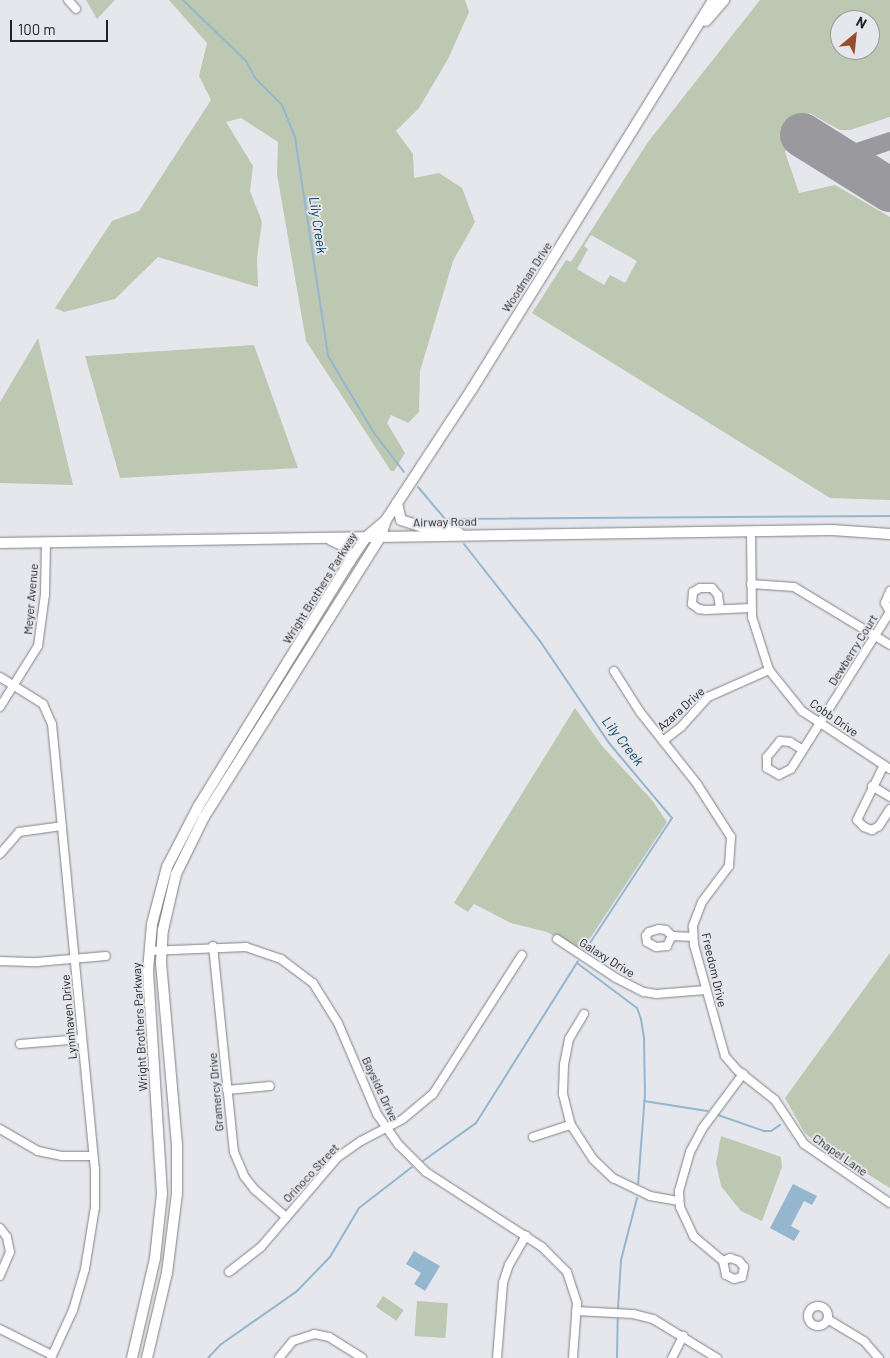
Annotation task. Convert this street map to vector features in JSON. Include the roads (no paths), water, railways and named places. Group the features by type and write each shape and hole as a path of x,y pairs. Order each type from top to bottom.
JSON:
{"main road":[{"name":"Woodman Drive","path":"386,520 687,45 713,0"},
{"name":"Woodman Drive","path":"687,45 724,0"},
{"path":"397,503 401,520 422,527 444,527 462,535"},
{"name":"Wright Brothers Parkway","path":"132,1358 155,1258 162,1194 162,1148 148,992 148,951 159,892 185,830 350,561 386,520"},
{"name":"Wright Brothers Parkway","path":"147,1358 167,1273 177,1194 177,1145 162,950 168,904 189,844 334,610 373,536 386,520"},
{"name":"Airway Road","path":"0,543 832,530 890,534"},
{"path":"320,537 346,547 350,561"}],"street":[{"path":"68,0 76,9"},
{"name":"Cobb Drive","path":"751,532 751,608 757,639 769,670 792,700 819,723 887,767"},
{"name":"Meyer Avenue","path":"0,707 34,654 40,638 46,543"},
{"path":"751,584 794,587 890,645"},
{"name":"Dewberry Court","path":"803,750 790,742 780,741 767,757 767,768 773,774 785,774 803,750 890,612 885,603 890,592"},
{"path":"720,609 751,608"},
{"name":"Azara Drive","path":"663,741 681,727 708,697 769,670"},
{"path":"614,671 663,741"},
{"name":"Lynnhaven Drive","path":"0,677 43,704 50,714 93,1156 94,1207 90,1249 72,1310 52,1357"},
{"name":"Freedom Drive","path":"663,741 697,784 733,843 729,866 698,910 693,938 721,1047 730,1064 743,1074"},
{"path":"887,767 872,786 858,820 864,827 872,830 879,826 890,809"},
{"path":"872,786 890,797"},
{"path":"0,854 19,832 62,826"},
{"path":"672,936 693,938"},
{"name":"Galaxy Drive","path":"557,939 592,963 644,992 656,994 706,990"},
{"name":"Bayside Drive","path":"148,951 213,946 246,947 269,953 292,965 313,983 338,1023 386,1128 426,1172 526,1236 555,1257 567,1272 575,1292 576,1311 573,1358"},
{"name":"Gramercy Drive","path":"213,946 232,1140 238,1164 254,1189 286,1217"},
{"name":"Orinoco Street","path":"229,1272 253,1254 338,1157 414,1111 441,1084 522,955"},
{"path":"0,961 75,959 106,956"},
{"path":"584,1014 569,1039 564,1064 563,1094 571,1125 593,1159 613,1178 650,1196 678,1201"},
{"path":"20,1044 82,1039"},
{"path":"723,1260 694,1237 678,1201 682,1179 695,1142 713,1112 743,1074"},
{"name":"Chapel Lane","path":"743,1074 775,1100 804,1144 890,1203"},
{"path":"227,1090 270,1086"},
{"path":"533,1137 571,1125"},
{"path":"0,1129 38,1151 62,1156 93,1156"},
{"path":"0,1228 8,1237 10,1252 0,1276"},
{"path":"497,1358 503,1283 509,1265 526,1236"},
{"path":"576,1311 643,1316 683,1336 717,1358"},
{"path":"829,1320 864,1341 879,1358"},
{"path":"0,1329 52,1357"},
{"path":"279,1358 293,1341 314,1334 329,1338 362,1358"},
{"path":"672,1358 683,1336"}],"water":[{"path":"793,1184 817,1196 812,1205 804,1201 791,1226 800,1231 794,1241 770,1228"},
{"path":"414,1251 440,1266 425,1291 414,1284 421,1273 406,1264"}],"waterway":[{"name":"Lily Creek","path":"183,0 246,61 255,78 282,105 295,137 328,356 374,433 404,472"},
{"name":"Lily Creek","path":"418,487 451,526"},
{"path":"446,519 890,516"},
{"name":"Lily Creek","path":"464,544 540,641 609,743 672,818 584,952"},
{"path":"423,1161 476,1123 578,961"},
{"path":"577,963 637,1008 641,1019 644,1039 645,1094 638,1184"},
{"path":"644,1101 707,1111"},
{"path":"718,1115 764,1131 771,1131 780,1125"},
{"path":"208,1358 220,1345 297,1291 330,1257 359,1208 412,1167"},
{"path":"618,1308 621,1260 637,1198"},
{"path":"617,1358 618,1319"}]}
